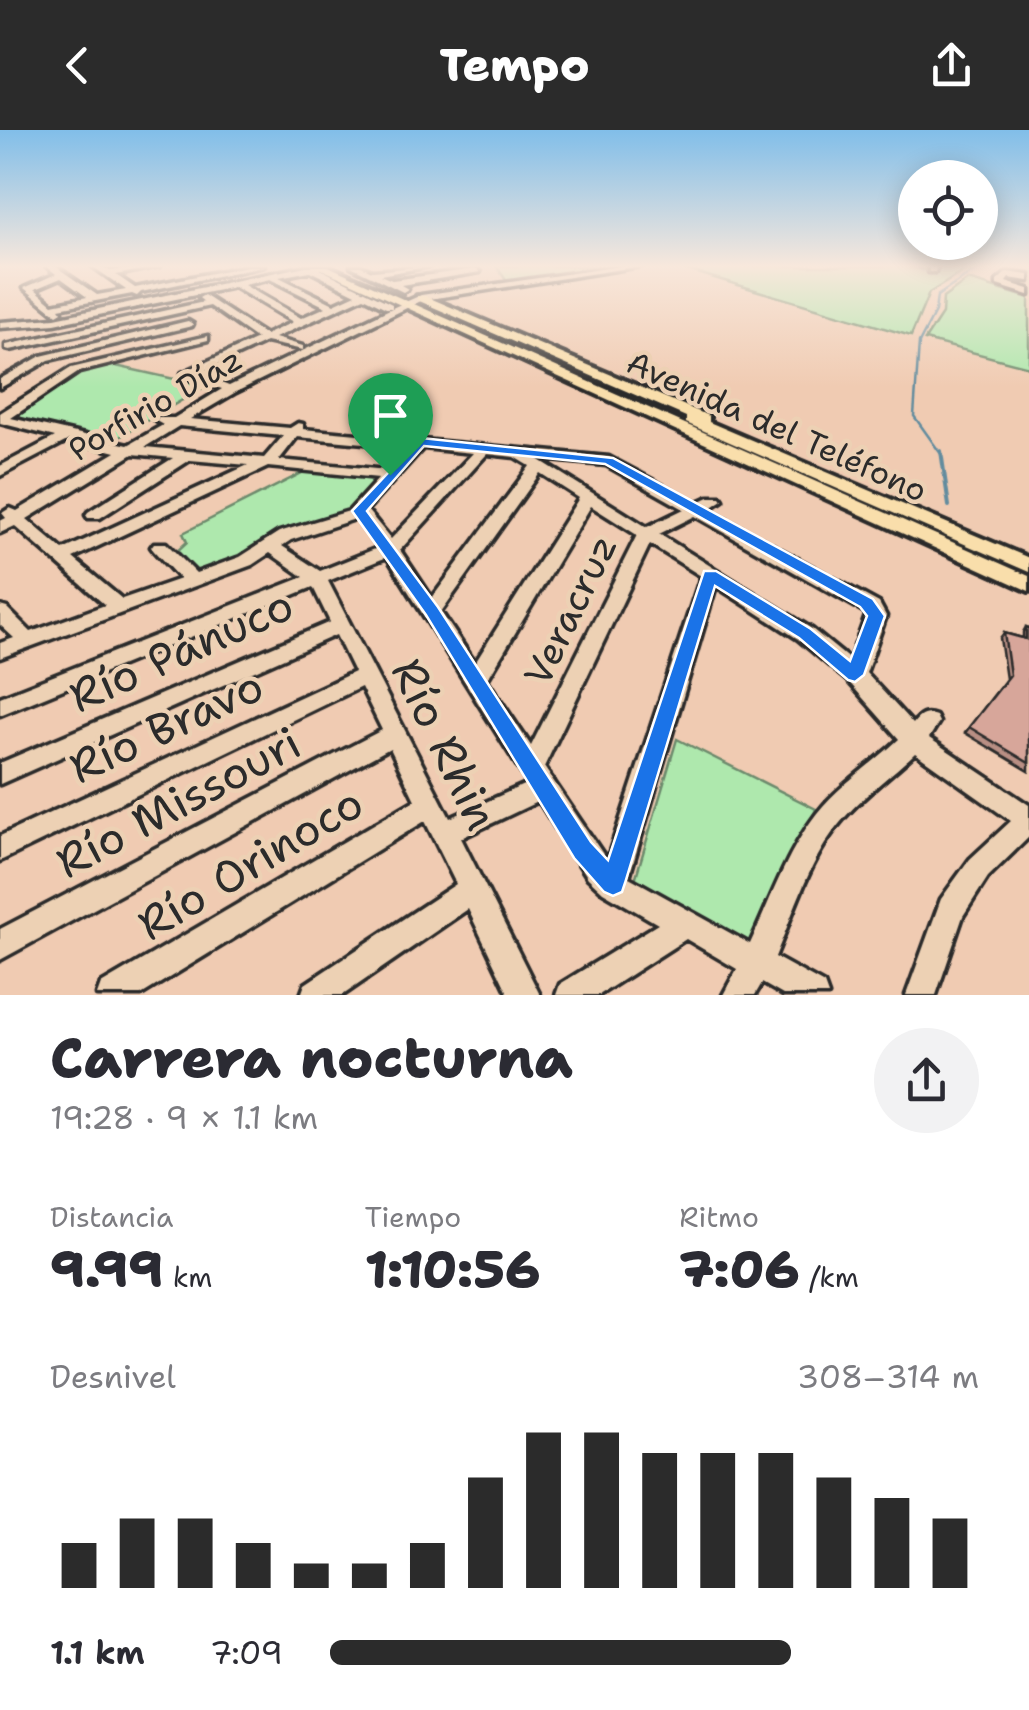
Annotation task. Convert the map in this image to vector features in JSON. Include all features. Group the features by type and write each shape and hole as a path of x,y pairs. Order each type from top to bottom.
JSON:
{"main road":[{"path":"414,306 520,361 902,535"},
{"path":"418,306 507,337"},
{"path":"419,306 507,337 821,480"},
{"path":"520,361 821,480 1029,555"},
{"name":"Avenida del Teléfono","path":"821,480 902,535 1029,566"},
{"name":"Avenida del Teléfono","path":"821,480 938,544 1029,584"},
{"path":"938,544 1029,597"}],"street":[{"path":"48,306 55,314"},
{"path":"0,326 80,306"},
{"path":"5,350 55,314 117,306"},
{"path":"5,350 197,306"},
{"path":"217,306 263,338 299,348"},
{"path":"274,306 300,322"},
{"path":"119,607 6,517 223,386 395,306"},
{"name":"Porfirio Díaz","path":"168,422 396,306"},
{"path":"223,386 186,375 333,307"},
{"path":"0,326 28,309"},
{"path":"172,312 224,356"},
{"path":"0,384 45,358 188,324"},
{"path":"0,419 76,370 204,338"},
{"path":"0,419 121,449 390,475"},
{"path":"168,422 297,428 608,460 872,608 876,616 855,675"},
{"path":"0,436 21,426"},
{"path":"61,557 270,462 297,428"},
{"path":"0,472 67,436"},
{"path":"0,651 192,580 272,546 286,536 360,511 421,442"},
{"path":"0,706 391,549 485,448"},
{"path":"516,451 805,634 1029,820 979,868 951,909 921,995"},
{"path":"94,515 187,455"},
{"path":"432,611 538,465"},
{"path":"475,681 588,497"},
{"path":"646,534 715,500"},
{"path":"110,506 134,524"},
{"path":"360,511 432,611 582,850 613,883 812,995"},
{"name":"Veracruz","path":"536,779 646,534"},
{"name":"Río Rhin","path":"272,546 318,578 524,995"},
{"path":"160,547 192,580"},
{"path":"613,883 710,575"},
{"path":"0,613 28,641"},
{"name":"Río Pánuco","path":"0,774 340,624"},
{"name":"Río Bravo","path":"0,849 366,674"},
{"path":"738,995 758,965 797,871 825,822 921,732"},
{"name":"Río Missouri","path":"0,944 395,734"},
{"path":"446,832 536,779"},
{"name":"Río Orinoco","path":"112,995 431,804"},
{"path":"316,995 471,890"},
{"path":"570,995 684,924"}],"green space":[{"path":"811,306 923,306 911,336"},
{"path":"942,306 1029,306 1029,367 925,340 942,314"},
{"path":"107,364 206,386 111,442 10,418 76,372"},
{"path":"304,472 380,479 357,509 200,574 176,552 187,542 183,533"},
{"path":"677,739 816,809 752,950 635,880"}],"building":[{"path":"1026,627 1029,763 969,727 1010,675 1004,633 1026,639"}],"waterway":[{"path":"936,306 919,343 914,416 941,454"},
{"path":"941,451 949,506"}],"route":[{"path":"421,442 583,456 622,466 872,608 876,616 855,675 805,634 710,575 613,883 582,850 432,611 360,511 390,475 421,442"}]}
